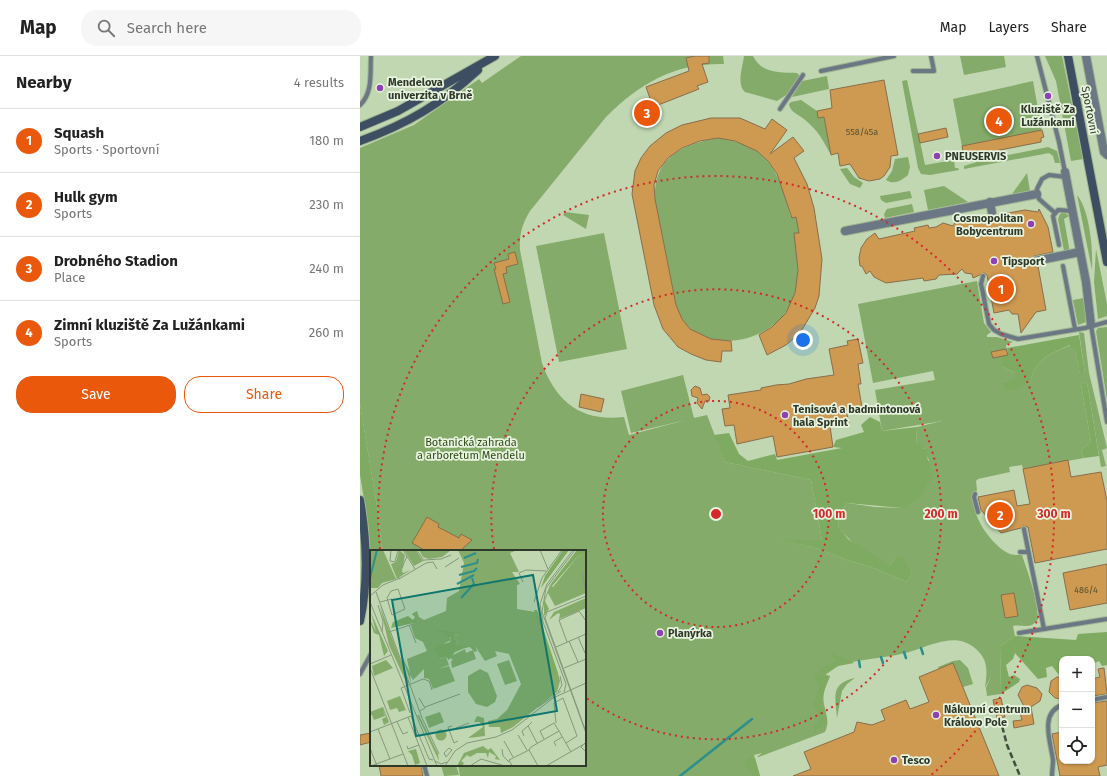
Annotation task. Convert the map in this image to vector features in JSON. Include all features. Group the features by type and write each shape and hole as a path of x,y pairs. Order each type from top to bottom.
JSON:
{"main road":[{"path":"360,127 398,111 495,56"},
{"name":"Sportovní","path":"1068,56 1107,262"},
{"path":"360,141 416,118 457,90 487,61"},
{"path":"360,500 367,551 365,594 360,621"}],"street":[{"name":"Sportovní","path":"1086,56 1104,152 1107,155"},
{"path":"1066,175 1086,282 1090,325"},
{"path":"845,231 1037,194"},
{"path":"990,202 992,213"},
{"path":"1035,261 1080,252"}],"lane":[{"path":"360,105 367,98 369,91 371,56"},
{"path":"821,71 894,56"},
{"path":"913,70 934,71 931,56"},
{"path":"1037,56 1060,142 1066,175 1045,177 1039,183 1037,194 1042,202 1055,213"},
{"path":"780,108 804,75"},
{"path":"1055,213 1063,209 1072,211"},
{"path":"1055,213 1054,220 1059,245"},
{"path":"1064,266 1075,330"},
{"path":"983,276 982,284 989,324 994,330 1018,339 1075,330 1090,325 1107,322"},
{"path":"1090,325 1107,422"},
{"path":"975,494 974,497 978,512"},
{"path":"1024,529 1044,629"},
{"path":"1020,552 1028,552"},
{"path":"1019,632 1107,619"},
{"path":"360,674 370,656"},
{"path":"1095,699 1107,697"},
{"path":"1052,776 1053,761 1047,726 1051,714 1059,707"},
{"path":"424,766 427,776"}],"green space":[{"name":"Botanická zahrada a arboretum Mendelu","path":"521,56 723,56 724,64 690,67 659,77 632,94 606,117 530,211 522,230 520,250 542,363 555,389 563,399 583,412 595,416 609,418 624,417 629,435 686,420 631,433 621,391 683,375 694,418 707,415 725,462 811,480 822,540 782,540 819,549 847,560 871,567 907,582 912,574 896,557 890,565 862,549 838,526 840,513 847,503 875,507 902,508 929,460 924,452 926,448 923,449 916,444 917,427 942,421 882,431 875,390 935,380 933,371 873,383 858,304 977,281 984,323 991,332 987,335 987,337 997,337 1013,342 1006,345 1008,356 1003,367 1015,373 1015,380 1004,382 1004,391 1030,383 1036,368 1044,358 1071,345 1076,353 1080,374 1085,373 1079,332 1084,333 1089,373 1107,448 1102,450 1106,466 1101,467 1087,382 1081,384 1091,442 1081,450 1084,458 1023,469 1022,465 1009,467 1010,472 978,479 976,481 977,490 974,498 974,507 977,516 982,526 995,544 1010,554 1022,555 1036,603 1038,619 1030,626 1013,626 1015,636 1000,646 1001,694 987,696 986,688 991,676 985,688 986,667 980,653 967,643 949,640 910,652 844,664 833,669 825,675 830,676 824,693 824,704 827,715 825,732 759,757 757,757 762,753 754,755 760,776 460,776 458,766 586,766 586,550 382,550 378,512 360,404 360,148 414,125 479,79 482,83"},
{"path":"744,56 753,56 761,66 766,69 778,72 797,73 800,76 789,93 777,101 745,92 742,89 740,80"},
{"path":"960,56 1004,56 1006,67 964,75"},
{"path":"1045,56 1062,56 1083,159 1071,161 1056,81"},
{"path":"827,76 829,89 792,97 802,81"},
{"path":"907,80 925,165 954,160 955,168 958,168 959,170 930,175 921,174 918,168 902,81"},
{"path":"1033,81 1043,137 1041,138 1041,142 964,157 953,99"},
{"path":"801,100 817,111 818,118 824,117 831,155 814,128 791,109 789,104 791,102"},
{"path":"718,138 750,147 761,154 769,163 776,174 791,217 796,217 799,233 795,233 798,270 796,288 790,305 780,319 766,330 749,337 731,341 713,339 697,333 684,322 676,305 655,199 659,173 672,155 693,144"},
{"path":"1048,147 1057,151 1060,163 1055,163 1053,156 1049,153 964,169 964,166 983,160"},
{"path":"908,157 910,167 908,175 897,182 886,180 892,171 895,159"},
{"path":"847,168 854,177 863,183 860,188 850,184 840,169"},
{"path":"1027,173 1030,191 1012,194"},
{"path":"944,186 968,202 928,210 924,190"},
{"path":"910,191 912,198 886,203 881,200 880,196"},
{"path":"1077,195 1088,220 1092,252 1092,270"},
{"path":"912,204 914,212 885,218 884,214 887,209"},
{"path":"565,212 589,215 586,229 563,215"},
{"path":"1064,212 1069,216 1064,219 1070,253 1064,251 1058,219 1060,214"},
{"path":"604,233 627,349 559,362 536,246"},
{"path":"1096,249 1107,304 1107,316 1098,319 1094,282"},
{"path":"1084,298 1086,322 1078,325 1073,300"},
{"path":"1107,327 1107,400 1096,331 1098,328"},
{"path":"1079,335 1085,373 1080,375 1076,353 1070,345 1044,358 1036,368 1030,383 1012,390 1004,391 1004,382 1015,379 1015,373 1003,367 1001,357 1008,356 1007,348"},
{"path":"1087,382 1099,456 1084,458 1081,450 1091,442 1081,384"},
{"path":"360,404 378,512 382,550 370,550 370,552 368,523 360,475"},
{"path":"870,417 880,422 882,431 917,427 916,444 920,444 923,449 926,448 927,452 925,452 932,477 919,498 902,508 847,503 840,513 838,526 848,539 890,565 896,557 902,557 912,574 907,582 871,567 847,560 819,549 781,540 822,540 811,480 725,462 714,435 729,433 739,454 748,461 775,454 777,460 842,448 833,447 836,440 864,432 861,425"},
{"path":"1107,632 1107,665 1102,666 1099,661 1095,663 1095,656 1059,656 1059,675 1052,666 1046,668 1047,677 1038,679 1015,653 1013,659 1006,665 1009,677 1014,675 1020,679 1019,682 1001,694 1000,646 1015,636 1076,640 1078,634"},
{"path":"833,652 838,656 854,663 838,666 825,675 830,676 824,691 821,706 827,721 825,725 814,732 814,726 819,722 819,717 813,704 819,689 814,674 821,673 820,668 837,662 830,655"},
{"path":"960,660 968,668 973,684 963,687 953,663 939,669 938,667"},
{"path":"855,678 847,684 842,691 837,718 835,698 838,688 847,680"},
{"path":"749,757 755,758 760,776 752,776 753,774 745,766 746,759"},
{"path":"441,766 456,766 459,775 444,776"}],"building":[{"path":"695,56 709,56 709,63 702,64 708,82 697,86 699,89 653,107 646,87 689,71 686,58"},
{"path":"884,80 898,155 891,156 890,167 884,176 880,179 869,181 859,178 850,164 840,166 838,153 831,155 824,117 818,118 817,111 832,108 830,90"},
{"path":"711,118 740,118 765,129 772,119 787,130 770,154 793,137 804,151 794,158 807,184 814,208 822,259 819,296 815,308 800,333 786,345 767,355 759,335 772,327 786,313 795,293 798,270 794,233 799,233 796,217 792,218 777,174 768,161 757,151 735,141 718,138 700,141 682,148 668,158 658,171 654,185 655,199 676,305 682,319 690,329 711,339 731,341 732,351 722,351 721,362 706,360 678,347 663,329 654,305 632,194 635,171 641,158 650,146 666,133 682,125"},
{"path":"946,128 948,137 920,143 918,134"},
{"path":"1042,130 1044,137 1041,138 1041,142 964,157 962,146"},
{"path":"1039,209 1048,227 1053,252 1034,256 1030,262 1033,266 1038,266 1046,310 1036,312 1021,333 1018,314 1012,314 1009,310 994,313 987,275 984,273 973,278 972,274 965,273 962,269 957,274 939,275 936,279 924,281 923,278 886,283 874,277 870,271 866,274 862,266 860,266 859,258 861,248 867,239 875,233 879,239 915,231 914,228 928,225 929,228 936,227 943,223 953,226 957,218 961,222 974,220 974,217 979,216 981,218 993,218 997,215 1025,210 1038,212"},
{"path":"515,252 518,264 506,267 507,273 503,274 510,302 503,304 494,269 496,269 494,263 509,259 508,254"},
{"name":"Tenisová a badmintonová hala Sprint","path":"858,339 863,363 858,364 861,384 858,384 862,407 846,410 849,423 830,426 833,447 777,457 773,436 737,444 734,425 725,426 722,409 730,408 728,395 761,390 761,388 789,384 806,379 834,375 829,349 848,345 847,341"},
{"path":"1006,349 1008,355 993,358 991,352"},
{"path":"695,386 700,388 702,395 707,394 710,397 709,401 705,401 702,409 697,403 698,398 692,396 691,390"},
{"path":"581,394 604,399 601,412 579,407"},
{"path":"1068,460 1071,477 1101,472 1107,501 1107,549 1035,563 1028,527 1023,526 1021,528 1001,533 981,510 978,497 1014,490 1017,506 1030,504 1023,469"},
{"path":"427,517 439,524 438,527 459,538 461,534 472,540 461,550 424,550 412,543"},
{"path":"1107,564 1107,603 1070,610 1063,573"},
{"path":"1014,593 1018,616 1005,618 1001,595"},
{"name":"Nákupní centrum Královo Pole","path":"953,663 999,776 793,776 811,769 804,752 854,732 857,722 872,725 885,720 881,710 906,700 910,709 929,702 919,677"},
{"path":"1104,668 1107,694 1095,696 1095,678 1100,677 1098,669"},
{"path":"1059,677 1059,699 1055,698 1049,692 1051,681"},
{"path":"1027,685 1037,688 1042,694 1040,701 1031,707 1034,724 1014,728 1013,721 1022,720 1020,713 1027,712 1018,695 1022,687"},
{"path":"1001,698 1005,717 997,718 993,700"},
{"path":"1107,701 1107,765 1098,767 1100,776 1060,776 1052,734 1059,733 1059,764 1095,764 1095,703"},
{"path":"370,733 370,742 360,745 360,735"},
{"path":"379,766 421,766 423,776 381,776"}],"waterway":[{"path":"921,648 923,654"},
{"path":"904,652 906,658"},
{"path":"881,657 883,663"},
{"path":"859,661 860,667"},
{"path":"680,776 752,719"}],"railway":[{"path":"1000,718 1007,745 1020,776"}],"place":[{"name":"Mendelova univerzita v Brně","path":"380,88"},
{"name":"Kluziště Za Lužánkami","path":"1048,96"},
{"name":"Drobného Stadion","path":"647,113"},
{"name":"Zimní kluziště Za Lužánkami","path":"999,121"},
{"name":"PNEUSERVIS","path":"937,156"},
{"name":"Cosmopolitan Bobycentrum","path":"1031,224"},
{"name":"Tipsport","path":"994,261"},
{"name":"Squash","path":"1001,289"},
{"name":"Tenisová a badmintonová hala Sprint","path":"785,415"},
{"name":"Hulk gym","path":"1000,515"},
{"name":"Planýrka","path":"660,633"},
{"name":"Nákupní centrum Královo Pole","path":"936,715"},
{"name":"Tesco","path":"894,760"}]}
